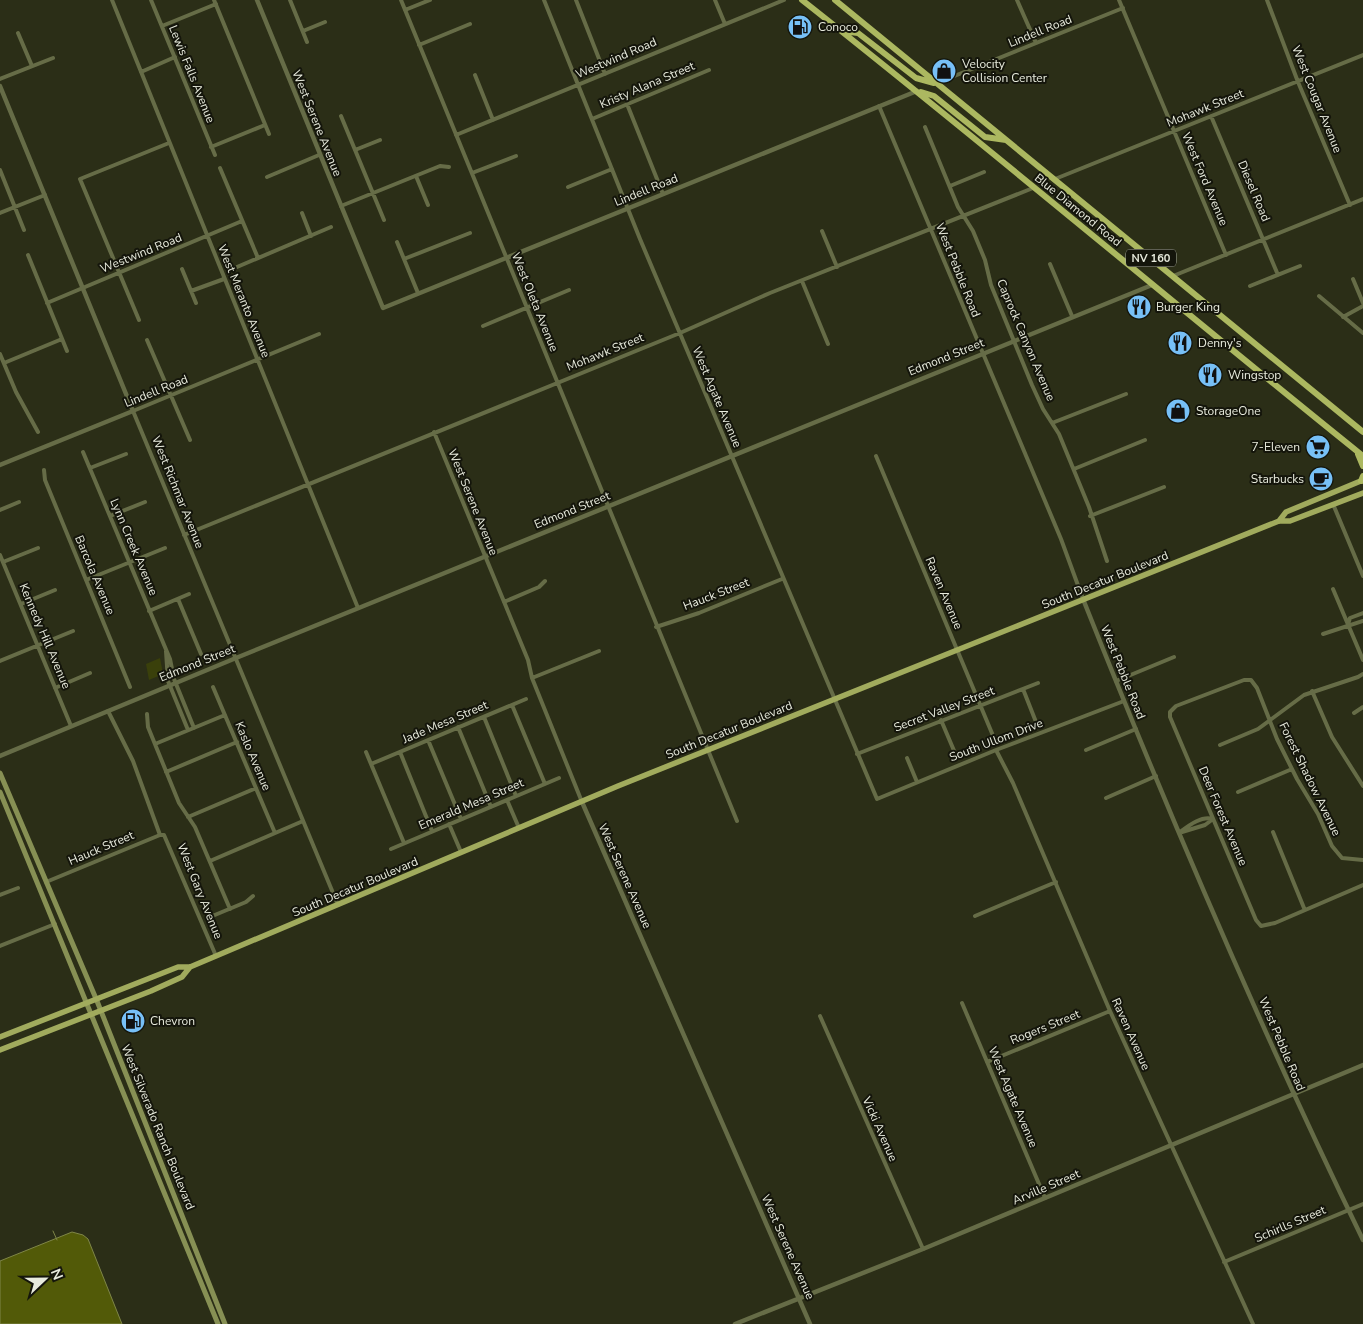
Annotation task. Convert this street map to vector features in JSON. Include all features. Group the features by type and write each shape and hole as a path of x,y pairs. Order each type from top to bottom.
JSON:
{"highway":[{"name":"Blue Diamond Road","path":"802,0 917,91 1033,188 1363,456"},
{"name":"Blue Diamond Road","path":"835,0 1363,432"},
{"path":"841,31 858,33 916,78 937,83"},
{"path":"917,91 934,96 986,138 1007,140"},
{"path":"1356,450 1363,466"}],"main road":[{"name":"South Decatur Boulevard","path":"1279,521 1286,512 1362,479"},
{"name":"South Decatur Boulevard","path":"0,1038 97,1001 178,967 190,967 461,852 957,649 1279,521 1290,521 1363,493"},
{"name":"West Silverado Ranch Boulevard","path":"0,773 97,1001 225,1324"},
{"name":"West Silverado Ranch Boulevard","path":"0,792 218,1324"},
{"name":"South Decatur Boulevard","path":"0,1050 101,1012 182,977 190,967"}],"street":[{"name":"West Meranto Avenue","path":"112,0 358,608"},
{"name":"Lewis Falls Avenue","path":"151,0 215,155"},
{"name":"West Serene Avenue","path":"258,0 383,308"},
{"path":"290,0 307,42"},
{"name":"West Oleta Avenue","path":"401,0 606,506 708,750"},
{"path":"405,10 430,0"},
{"name":"West Agate Avenue","path":"544,0 628,209 876,799"},
{"path":"576,0 605,74"},
{"path":"715,0 725,24"},
{"name":"Westwind Road","path":"456,135 784,0"},
{"path":"1018,0 1036,43"},
{"name":"West Ford Avenue","path":"1119,0 1226,255"},
{"name":"West Cougar Avenue","path":"1267,0 1298,82 1350,205"},
{"path":"162,26 215,2 269,134"},
{"name":"Lindell Road","path":"937,83 1123,8"},
{"path":"303,31 325,22"},
{"path":"419,45 470,24"},
{"path":"18,33 32,66"},
{"name":"Mohawk Street","path":"1055,179 1363,56"},
{"path":"0,79 53,58"},
{"path":"141,72 175,58"},
{"name":"Kristy Alana Street","path":"592,119 709,70"},
{"path":"475,74 493,120"},
{"name":"West Richmar Avenue","path":"0,86 338,905"},
{"name":"Lindell Road","path":"383,308 917,91"},
{"path":"626,104 663,194"},
{"name":"West Pebble Road","path":"879,106 1061,539 1083,599 1156,776 1292,1094 1363,1240"},
{"path":"341,116 384,220"},
{"name":"Diesel Road","path":"1211,116 1278,274"},
{"path":"211,147 265,125"},
{"name":"Caprock Canyon Avenue","path":"925,127 963,216 979,245 991,285 1043,409 1052,423 1074,469 1107,561"},
{"path":"355,150 380,140"},
{"path":"139,320 80,178 169,143"},
{"path":"267,177 320,155"},
{"path":"472,173 516,156"},
{"path":"341,206 440,166 449,167"},
{"path":"220,168 258,258"},
{"path":"568,187 612,169"},
{"path":"0,170 24,230"},
{"path":"950,186 984,172"},
{"path":"416,176 428,205"},
{"name":"Mohawk Street","path":"184,535 1033,188"},
{"path":"0,213 45,194"},
{"path":"1173,276 1363,199"},
{"path":"302,213 311,236"},
{"name":"Westwind Road","path":"47,303 208,237 242,221"},
{"path":"237,267 331,228"},
{"path":"822,231 837,267"},
{"path":"404,260 470,233"},
{"path":"397,242 418,293"},
{"path":"28,255 67,352"},
{"path":"1050,264 1072,316"},
{"path":"1250,286 1300,266"},
{"path":"182,269 196,303"},
{"path":"192,292 224,279"},
{"path":"1343,317 1363,305 1354,279"},
{"path":"802,281 828,344"},
{"name":"Edmond Street","path":"0,756 606,506 1152,285"},
{"path":"482,326 570,290"},
{"path":"1319,296 1363,333"},
{"name":"Lindell Road","path":"0,466 319,334"},
{"path":"4,364 62,339"},
{"path":"147,340 190,440"},
{"path":"0,354 16,392 38,432"},
{"path":"1052,423 1126,394"},
{"name":"West Serene Avenue","path":"434,432 528,660 532,678 582,802 810,1324"},
{"path":"1074,469 1144,440"},
{"name":"Lynn Creek Avenue","path":"83,452 166,649 176,683 194,728"},
{"path":"90,468 126,454"},
{"name":"Raven Avenue","path":"876,456 994,738"},
{"name":"Barcola Avenue","path":"44,470 45,480 130,687"},
{"path":"1090,516 1164,487"},
{"path":"0,510 20,502"},
{"path":"110,516 145,502"},
{"path":"1333,504 1363,576"},
{"path":"3,562 38,548"},
{"path":"86,580 165,548"},
{"name":"Kennedy Hill Avenue","path":"0,555 71,726"},
{"name":"Hauck Street","path":"656,627 699,613 782,579"},
{"path":"504,602 539,587 545,580"},
{"path":"1333,589 1363,660"},
{"path":"20,604 55,590"},
{"path":"150,611 189,594"},
{"path":"178,599 201,654"},
{"path":"1348,624 1350,618 1363,613"},
{"path":"1323,634 1348,624 1353,625 1363,621"},
{"path":"0,661 73,631"},
{"name":"Lynn Creek Avenue","path":"166,649 170,685 188,730"},
{"path":"532,678 599,650"},
{"path":"1116,681 1174,657"},
{"path":"55,688 90,673"},
{"path":"1220,745 1246,735 1270,721 1312,691 1338,684 1363,674"},
{"name":"Forest Shadow Avenue","path":"1170,712 1176,706 1244,680 1251,680 1257,688 1292,769 1318,814 1332,846 1342,858 1363,860"},
{"name":"Secret Valley Street","path":"857,754 1038,683"},
{"name":"Kaslo Avenue","path":"213,687 275,833"},
{"path":"1023,689 1036,722"},
{"path":"1312,691 1332,737 1363,786"},
{"name":"Jade Mesa Street","path":"371,764 526,699"},
{"name":"South Ullom Drive","path":"876,799 1124,701"},
{"path":"512,705 546,784"},
{"path":"1354,713 1363,707"},
{"name":"West Gary Avenue","path":"108,711 133,761 162,835 216,956"},
{"name":"Deer Forest Avenue","path":"1170,712 1170,717 1256,920 1261,926 1275,923 1304,908"},
{"path":"147,714 148,727 179,803 196,827 230,909"},
{"path":"155,744 225,715"},
{"path":"484,717 516,796"},
{"path":"941,720 955,753"},
{"path":"458,727 491,807"},
{"path":"1086,750 1136,729"},
{"path":"428,740 461,819"},
{"path":"166,772 237,742"},
{"path":"708,750 737,821"},
{"name":"Raven Avenue","path":"996,750 1013,783 1170,1146 1253,1324"},
{"path":"366,752 404,843"},
{"path":"400,752 432,832"},
{"path":"907,758 917,782"},
{"path":"1238,792 1292,769"},
{"path":"1358,776 1363,774"},
{"path":"1106,798 1156,776"},
{"name":"Emerald Mesa Street","path":"391,849 559,778"},
{"path":"188,817 256,788"},
{"path":"507,800 519,828"},
{"path":"1180,832 1202,820 1213,819"},
{"path":"210,861 303,820"},
{"path":"449,824 461,852"},
{"path":"1272,832 1304,908 1363,885"},
{"name":"Hauck Street","path":"46,882 162,835"},
{"path":"975,916 1056,882"},
{"path":"0,895 18,888"},
{"path":"210,917 230,909 253,896"},
{"path":"0,946 55,924"},
{"name":"West Agate Avenue","path":"962,1003 1046,1198"},
{"name":"Rogers Street","path":"987,1062 1110,1011"},
{"name":"Vicki Avenue","path":"820,1016 922,1249"},
{"name":"Arville Street","path":"735,1324 1046,1198 1363,1065"},
{"name":"Schirlls Street","path":"1224,1262 1363,1204"}],"shaded area":[{"path":"160,658 163,674 149,680 146,664"},
{"path":"72,1232 83,1235 88,1239 122,1324 0,1324 0,1261"}],"waterway":[{"path":"53,1231 57,1240"}],"place":[{"name":"Conoco","path":"800,27"},
{"name":"Velocity Collision Center","path":"944,71"},
{"name":"Burger King","path":"1139,307"},
{"name":"Denny's","path":"1180,343"},
{"name":"Wingstop","path":"1210,375"},
{"name":"StorageOne","path":"1178,411"},
{"name":"7-Eleven","path":"1318,447"},
{"name":"Starbucks","path":"1321,479"},
{"name":"Chevron","path":"133,1021"}]}
